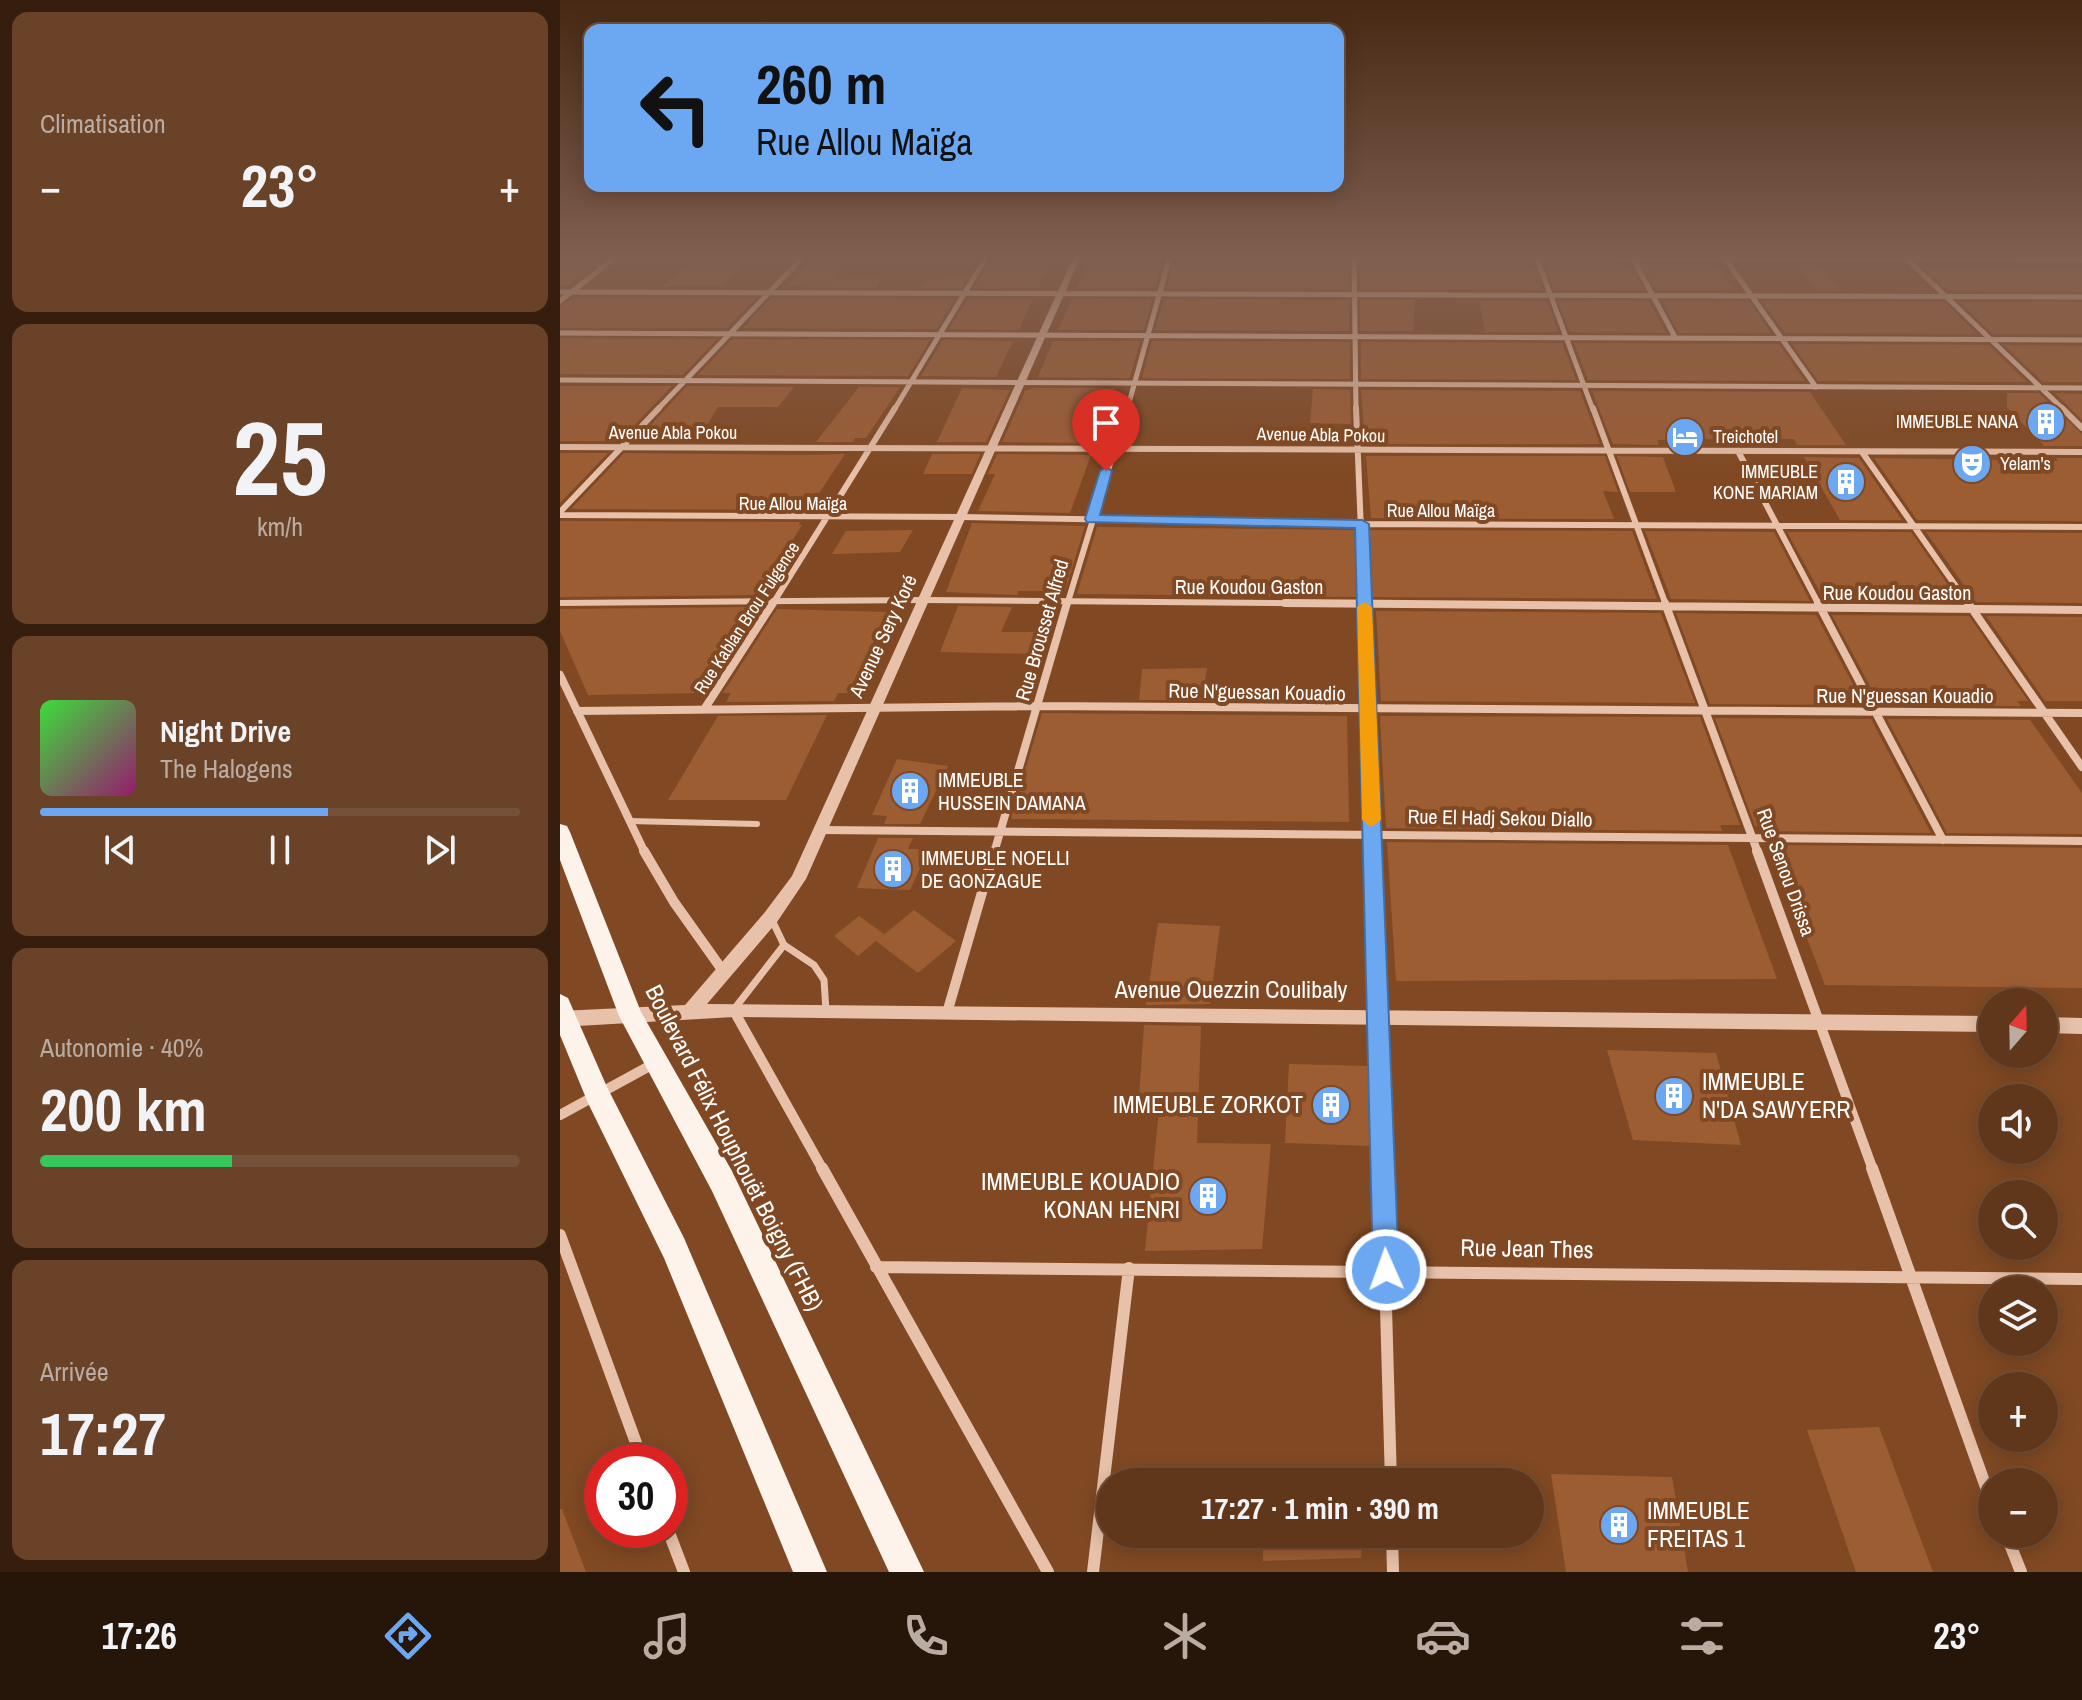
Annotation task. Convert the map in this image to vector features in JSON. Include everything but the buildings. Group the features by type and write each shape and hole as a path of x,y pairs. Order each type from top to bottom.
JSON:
{"main road":[{"name":"Boulevard Félix Houphouët Boigny (FHB)","path":"560,832 631,1016 722,1181 907,1572"},
{"path":"562,1015 597,1094 674,1248 810,1572"}],"street":[{"path":"560,514 733,329"},
{"name":"Rue Kablan Brou Fulgence","path":"705,708 829,518 941,329"},
{"name":"Avenue Sery Koré","path":"690,1012 771,917 798,879 1046,329"},
{"name":"Rue Brousset Alfred","path":"947,1014 1113,447 1136,385 1149,329"},
{"path":"1353,329 1362,524 1391,1468"},
{"name":"Rue Senou Drissa","path":"1563,329 1820,1021 1979,1468"},
{"path":"1671,329 1675,337"},
{"path":"1776,329 1816,387"},
{"path":"1981,329 2082,428"},
{"path":"560,333 2082,340"},
{"path":"560,380 2082,388"},
{"name":"Avenue Abla Pokou","path":"560,447 2082,452"},
{"path":"1738,451 1943,840"},
{"path":"1862,452 2082,767"},
{"name":"Rue Allou Maïga","path":"560,514 1362,524 2082,527"},
{"name":"Rue Koudou Gaston","path":"560,603 924,600 2082,610"},
{"path":"560,675 629,821 692,934 723,971"},
{"name":"Rue N'guessan Kouadio","path":"577,711 1037,706 2082,713"},
{"name":"Rue El Hadj Sekou Diallo","path":"821,830 2082,841"},
{"path":"734,1010 1048,1572"},
{"name":"Avenue Ouezzin Coulibaly","path":"562,1015 631,1016 734,1010 1978,1024"},
{"path":"2058,1025 2082,1026"},
{"path":"560,1115 656,1063"},
{"path":"560,1235 636,1444"},
{"name":"Rue Jean Thes","path":"876,1267 2082,1279"},
{"path":"1093,1572 1129,1268"},
{"path":"675,1548 684,1572"},
{"path":"1392,1548 1393,1572"},
{"path":"2012,1548 2021,1572"}],"lane":[{"path":"629,821 757,824"},
{"path":"771,917 784,945 814,965 824,980 826,1011"},
{"path":"734,1010 784,945"}],"slow traffic":[{"path":"1364,607 1371,820"}],"place":[{"name":"IMMEUBLE NANA","path":"2046,422"},
{"name":"Treichotel","path":"1685,437"},
{"name":"Yelam's","path":"1972,464"},
{"name":"IMMEUBLE KONE MARIAM","path":"1846,482"},
{"name":"IMMEUBLE HUSSEIN DAMANA","path":"910,791"},
{"name":"IMMEUBLE NOELLI DE GONZAGUE","path":"893,869"},
{"name":"IMMEUBLE N'DA SAWYERR","path":"1674,1096"},
{"name":"IMMEUBLE ZORKOT","path":"1331,1105"},
{"name":"IMMEUBLE KOUADIO KONAN HENRI","path":"1208,1196"},
{"name":"IMMEUBLE FREITAS 1","path":"1619,1525"}],"route":[{"path":"1106,471 1092,519 1362,524 1386,1270"}]}
